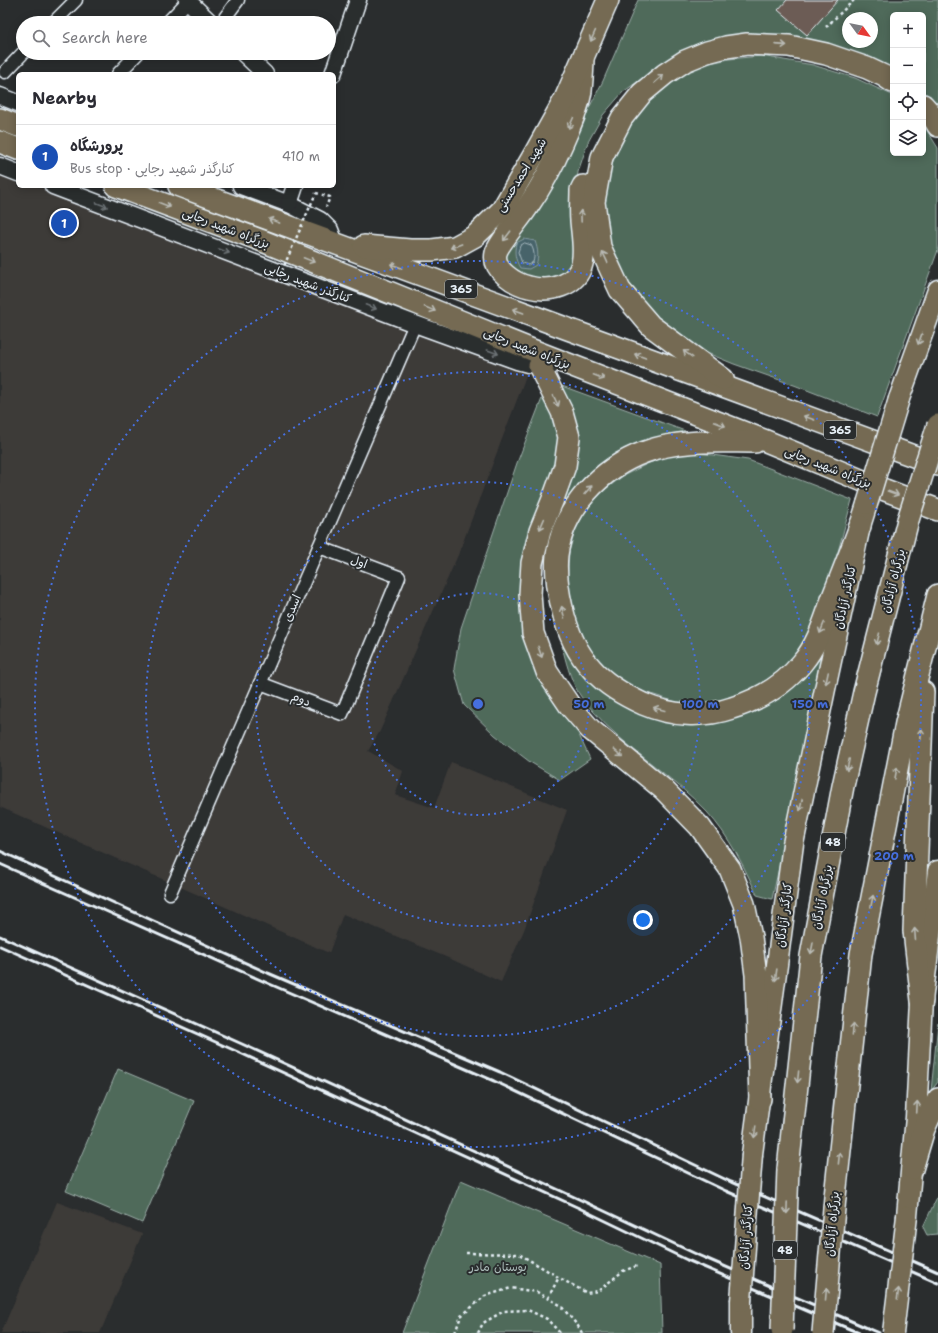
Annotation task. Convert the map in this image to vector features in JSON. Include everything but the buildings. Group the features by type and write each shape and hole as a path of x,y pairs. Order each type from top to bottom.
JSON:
{"highway":[{"name":"شهید احمدحسنی","path":"335,243 410,250 432,250 455,247 476,236 502,210 535,153 565,99 608,0"},
{"path":"583,58 580,92 574,118 551,169 537,193 502,242 496,254 497,264 505,276 520,285 537,290 553,289 565,284 576,276 583,264 585,248 581,219 582,190 590,158 605,128 622,107 665,74 685,61 707,52 726,47 747,44 789,46 826,54 867,68 890,80"},
{"path":"642,93 622,118 602,157 594,202 600,247 620,290 651,326 742,394"},
{"path":"926,108 938,126"},
{"path":"0,119 16,125"},
{"path":"0,142 16,148"},
{"name":"بزرگراه شهید رجایی","path":"121,188 260,240 566,364 766,441 938,510"},
{"name":"بزرگراه شهید رجایی","path":"184,188 938,465"},
{"path":"539,366 562,412 568,437 565,466 540,531 532,563 530,594 533,633 547,672 570,706 590,729 668,794 700,827 730,869 744,904 751,937 756,975 760,1099"},
{"name":"بزرگراه آزادگان","path":"782,1331 788,1169 812,948 843,786 864,692 908,520 938,425"},
{"path":"766,441 675,443 645,452 624,461 600,478 583,496 562,533 557,555 559,597 564,618 575,644 591,668 608,684 628,697 652,708 672,713 701,715 724,711 746,704 768,693 802,663 812,648 825,620 860,526"},
{"name":"بزرگراه آزادگان","path":"823,1333 835,1197 862,954 906,723 938,595"},
{"path":"922,1000 914,931 925,646"},
{"path":"912,1169 924,1129 938,1099"}],"main road":[{"name":"کنارگذر آزادگان","path":"741,1333 752,1154 793,844 860,526 898,399 938,290"},
{"path":"893,1333 912,1169 922,1000 938,871"}],"street":[{"path":"60,16 76,0"},
{"path":"173,16 188,0 205,16"},
{"path":"226,16 238,0"},
{"path":"334,72 358,0"},
{"path":"5,72 17,60"},
{"path":"120,72 131,60"},
{"path":"250,60 263,72"},
{"path":"0,96 16,102"},
{"path":"0,166 16,172"},
{"name":"کنارگذر شهید رجایی","path":"58,188 415,324 517,361 539,366 566,364"},
{"path":"246,188 289,204 320,220 330,230 335,243"},
{"path":"289,204 294,188"},
{"name":"اسدی","path":"170,893 415,324"},
{"name":"اول","path":"319,547 399,577 342,714"},
{"name":"دوم","path":"260,683 342,714"}],"path":[{"path":"826,27 854,0"},
{"path":"277,282 316,193 330,197"},
{"path":"466,1253 518,1254 587,1293 598,1291 624,1271 637,1266"},
{"path":"548,1298 559,1277"},
{"path":"455,1333 461,1316 485,1296 511,1288 537,1292 560,1305 582,1333"},
{"path":"478,1333 483,1324 504,1311 528,1310 547,1319 560,1333"}],"shaded area":[{"path":"0,172 16,178 16,188 42,188 529,368 458,555 380,731 368,751 403,771 395,795 434,808 451,762 567,810 524,930 501,982 453,960 343,914 329,953 0,807"},
{"path":"57,1202 142,1234 100,1333 1,1333"}],"green space":[{"path":"638,0 938,0 938,110 926,97 926,12 890,12 890,72 813,44 665,62 623,92 603,115 588,142 578,172 574,206 576,252 572,262 565,273 554,278 543,281 529,279 507,264 506,254 573,139 603,81"},
{"path":"761,56 813,65 855,78 890,94 890,156 926,156 926,129 938,148 938,250 877,417 734,364 690,346 672,334 637,299 615,261 608,236 605,201 608,176 618,145 633,120 654,95 676,78 701,65 729,59"},
{"path":"551,382 685,431 647,441 584,481 559,514 574,471"},
{"path":"543,396 556,418 560,445 523,580 574,724 590,759 560,780 530,762 495,735 464,705 454,669 461,628 517,463"},
{"path":"691,452 748,460 852,500 824,603 806,643 773,679 748,692 721,702 699,704 679,703 645,692 621,681 607,669 594,656 572,615 567,586 569,552 575,531 586,510 603,491 623,476 647,464 670,455"},
{"path":"840,592 772,899 757,895 735,852 715,821 707,812 679,786 620,738 585,702 573,681 562,646 574,659 667,720 779,695"},
{"path":"938,1023 938,1082 931,1091"},
{"path":"118,1069 194,1101 142,1223 66,1191"},
{"name":"بوستان مادر","path":"461,1180 660,1265 662,1333 402,1333"},
{"path":"938,1195 938,1234 927,1235 923,1227"}],"water":[{"path":"524,239 535,241 537,250 538,259 536,265 529,269 520,268 515,256 516,243"}],"railway":[{"path":"0,851 268,973 500,1072 731,1182 938,1272"},
{"path":"0,864 265,982 494,1081 726,1191 938,1283"},
{"path":"0,936 242,1044 696,1254 879,1333"},
{"path":"0,946 238,1052 579,1208 687,1260 859,1333"}],"place":[{"name":"پرورشگاه","path":"64,223"}]}
